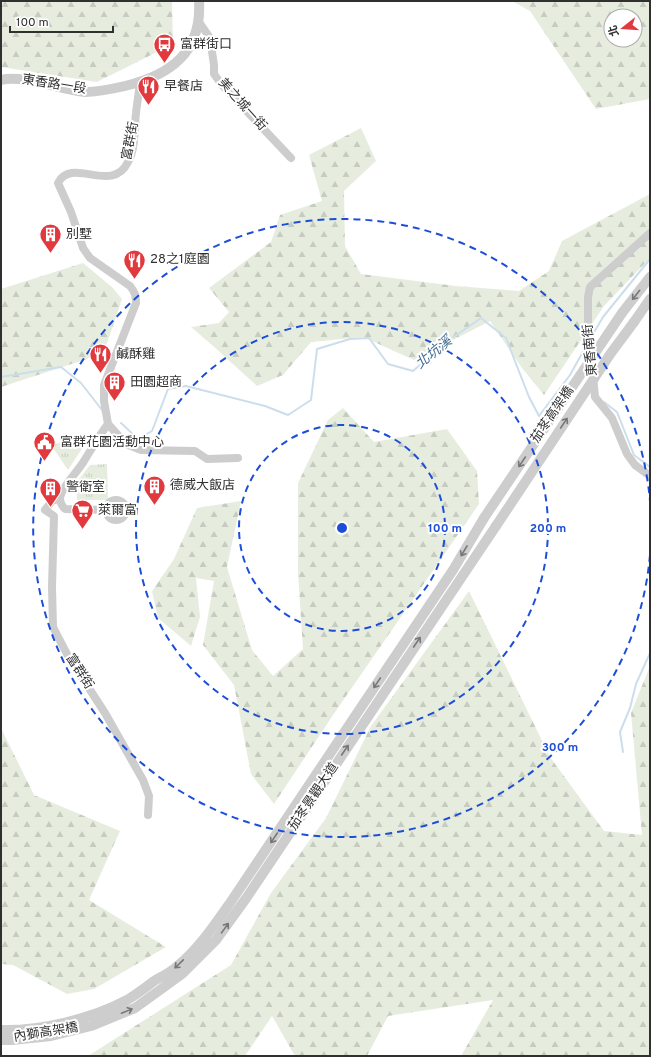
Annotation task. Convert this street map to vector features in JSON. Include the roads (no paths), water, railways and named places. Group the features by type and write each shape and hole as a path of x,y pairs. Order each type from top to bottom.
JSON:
{"street":[{"name":"東香路一段","path":"1,80 19,79 66,90 87,92 112,89 153,78 168,70 179,60 188,48 199,22 199,1"},
{"name":"美之城一街","path":"199,22 210,38 214,74 222,85 291,158"},
{"name":"富群街","path":"108,424 104,401 104,385 136,303 135,292 130,286 90,258 83,248 71,212 58,183 62,177 75,172 109,177 119,173 125,168 130,158 134,138 140,82"},
{"name":"東香南街","path":"650,233 590,286 588,302 588,328 595,397 612,418 627,454 635,465 650,476"},
{"name":"茄苳高架橋","path":"484,518 622,313 650,277"},
{"name":"茄苳高架橋","path":"496,526 611,353 650,299"},
{"path":"105,510 65,509 62,506 60,498 63,491 84,462 98,437 108,424 126,444 141,450 195,451 207,460 238,458"},
{"path":"60,498 52,501 45,510 54,516 62,506"},
{"name":"富群街","path":"54,516 52,587 53,627 68,656 105,713 142,780 149,796 148,816"},
{"name":"茄苳景觀大道","path":"89,1021 103,1011 126,1000 175,968 211,930 453,570 484,518"},
{"name":"茄苳景觀大道","path":"89,1021 135,1008 182,974 216,940 247,897 496,526"},
{"name":"內獅高架橋","path":"1,1030 47,1027 89,1021"},
{"name":"內獅高架橋","path":"1,1040 51,1036 89,1021"}],"waterway":[{"name":"北坑溪","path":"593,334 603,317 650,259"},
{"name":"北坑溪","path":"121,423 138,439 152,431 168,389 186,386 265,406 288,415 311,400 317,349 350,339 369,338 388,364 413,371 445,343 481,318 506,338 529,397 539,416 570,375 585,348"},
{"name":"北坑溪","path":"1,377 61,367 81,383 102,410"},
{"path":"604,402 617,412 634,455 650,467"},
{"path":"623,752 620,732 630,708 636,684 650,653"}],"place":[{"name":"富群街口","path":"165,64"},
{"name":"早餐店","path":"148,106"},
{"name":"別墅","path":"50,254"},
{"name":"28之1庭園","path":"134,280"},
{"name":"鹹酥雞","path":"100,374"},
{"name":"田園超商","path":"114,402"},
{"name":"富群花園活動中心","path":"45,462"},
{"name":"德威大飯店","path":"155,506"},
{"name":"警衛室","path":"51,508"},
{"name":"萊爾富","path":"83,530"}]}
